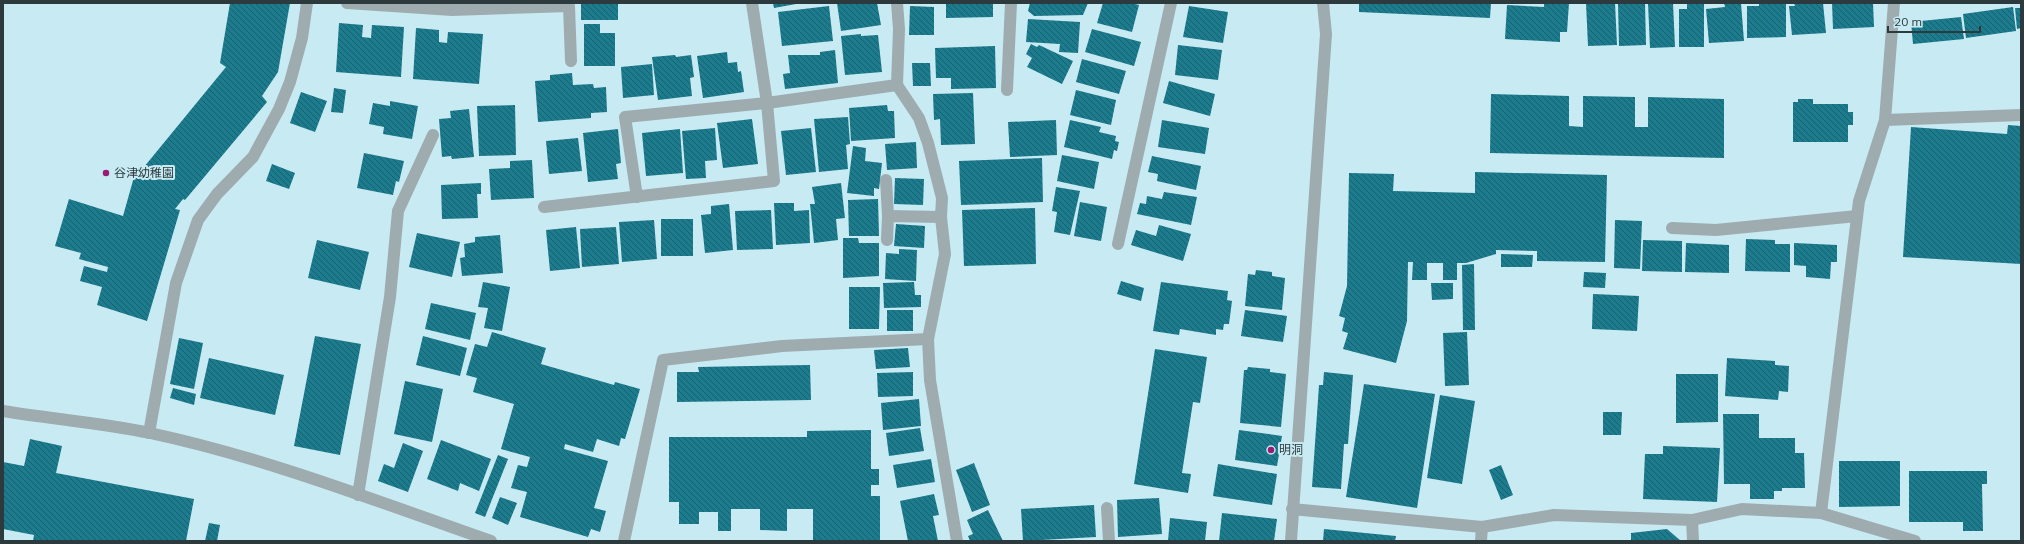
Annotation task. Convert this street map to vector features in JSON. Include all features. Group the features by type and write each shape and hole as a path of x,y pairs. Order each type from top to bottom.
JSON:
{"street":[{"path":"149,433 176,283 198,220 217,194 253,157 279,109 290,82 302,38 307,3"},
{"path":"347,3 452,10 569,5 571,61"},
{"path":"544,207 774,182 767,103 752,3"},
{"path":"897,3 899,29 897,85 919,118 928,143 942,198 941,217 945,254 928,339 930,380 958,541"},
{"path":"1007,90 1011,3"},
{"path":"1118,244 1170,3"},
{"path":"1290,541 1326,34 1322,3"},
{"path":"1821,513 1859,201 1885,120 1895,3"},
{"path":"637,197 625,117 767,103 897,85"},
{"path":"1885,120 2021,115"},
{"path":"358,494 390,297 398,211 433,135"},
{"path":"886,180 888,216 887,240"},
{"path":"888,216 941,217"},
{"path":"1672,228 1716,230 1857,216"},
{"path":"624,541 663,360 782,346 928,339"},
{"path":"3,410 149,433 220,450 311,478 491,541"},
{"path":"1107,508 1109,541"},
{"path":"1292,508 1482,527 1554,515 1692,520 1742,509 1821,513 1915,541"},
{"path":"1692,520 1693,541"},
{"path":"1482,527 1482,541"}],"building":[{"path":"230,3 290,3 278,72 262,96 267,102 185,200 183,199 175,209 180,210 147,321 97,305 102,287 80,281 84,266 107,272 108,267 79,259 81,253 55,246 69,199 123,216 134,177 139,178 146,169 144,167 226,67 220,63"},
{"path":"581,3 618,3 618,20 581,20"},
{"path":"773,3 796,3 796,4 774,8"},
{"path":"837,3 877,3 881,25 841,31"},
{"path":"946,3 993,3 993,17 946,18"},
{"path":"1030,3 1088,3 1083,15 1034,16 1028,11"},
{"path":"1103,3 1131,3 1139,5 1132,32 1097,23"},
{"path":"1359,3 1491,3 1490,18 1359,12"},
{"path":"1544,3 1569,3 1567,32 1560,32 1560,42 1505,39 1507,5 1544,7"},
{"path":"1586,3 1615,3 1617,45 1588,46"},
{"path":"1618,3 1645,3 1646,45 1619,46"},
{"path":"1648,3 1673,3 1675,47 1650,48"},
{"path":"1687,3 1704,3 1704,47 1679,47 1679,9 1687,9"},
{"path":"1724,3 1741,3 1744,41 1709,43 1706,9 1725,7"},
{"path":"1759,3 1786,3 1786,37 1747,38 1747,6 1759,6"},
{"path":"1794,3 1823,3 1826,33 1792,35 1789,6 1795,6"},
{"path":"1832,3 1873,3 1874,27 1833,29"},
{"path":"829,6 833,41 782,46 778,12"},
{"path":"910,6 934,7 934,35 909,35"},
{"path":"1189,6 1228,12 1223,43 1183,37"},
{"path":"2013,7 2016,31 1966,38 1963,14"},
{"path":"2015,8 2021,8 2021,28 2017,29"},
{"path":"1961,17 1964,39 1913,44 1911,22"},
{"path":"1028,19 1080,22 1078,53 1059,52 1060,44 1026,42"},
{"path":"339,23 363,25 362,37 371,38 372,25 404,27 401,77 336,72"},
{"path":"584,24 600,24 600,33 615,33 615,66 584,66"},
{"path":"416,28 439,30 439,42 447,43 448,32 483,34 479,84 413,79"},
{"path":"1092,29 1141,42 1134,66 1085,52"},
{"path":"861,34 861,36 878,35 882,72 845,75 841,36"},
{"path":"1031,44 1037,47 1039,45 1073,61 1062,84 1027,67 1032,58 1026,54"},
{"path":"1178,45 1222,50 1218,80 1175,75"},
{"path":"995,46 996,88 951,89 951,78 936,78 935,48"},
{"path":"835,50 838,83 785,89 783,74 790,73 788,55 820,55 820,52"},
{"path":"727,52 728,63 737,62 738,72 741,71 744,92 703,98 697,56"},
{"path":"675,55 676,57 691,55 694,77 690,78 692,96 658,100 652,57"},
{"path":"1082,59 1126,71 1119,94 1076,82"},
{"path":"912,63 930,63 931,86 913,86"},
{"path":"652,64 654,95 623,98 621,67"},
{"path":"572,73 573,85 593,84 594,88 606,87 607,112 591,113 591,118 538,122 535,81 550,80 550,75"},
{"path":"1169,81 1215,94 1210,116 1163,103"},
{"path":"334,88 346,90 343,113 331,112"},
{"path":"1076,90 1116,100 1111,125 1070,115"},
{"path":"301,92 327,101 315,132 290,123"},
{"path":"973,93 975,144 941,145 940,119 934,120 933,94"},
{"path":"1491,94 1569,96 1569,126 1583,127 1583,96 1635,97 1635,127 1648,127 1648,97 1724,99 1724,158 1490,153"},
{"path":"1798,99 1813,99 1813,104 1848,104 1848,112 1853,112 1853,125 1848,125 1848,142 1793,142 1793,102 1798,102"},
{"path":"390,101 418,106 412,139 383,134 384,127 369,124 373,103 390,106"},
{"path":"515,105 516,155 479,156 477,106"},
{"path":"887,105 888,111 894,111 895,138 851,141 849,108"},
{"path":"469,109 474,157 452,159 451,156 442,157 439,119 451,118 450,111"},
{"path":"848,117 850,144 846,145 848,169 819,172 814,119"},
{"path":"752,119 758,164 723,168 717,123"},
{"path":"1056,120 1057,155 1010,157 1008,122"},
{"path":"1070,120 1101,127 1099,132 1116,136 1115,141 1119,142 1117,151 1114,150 1112,159 1064,147"},
{"path":"1162,120 1209,128 1205,154 1158,147"},
{"path":"2008,125 2021,126 2021,264 1903,257 1911,127 2007,134"},
{"path":"715,128 717,160 705,161 706,178 686,179 682,131"},
{"path":"811,128 816,172 786,175 781,131"},
{"path":"618,129 621,163 616,164 618,179 588,182 583,133"},
{"path":"680,129 683,173 646,176 642,133"},
{"path":"578,138 582,171 549,174 546,141"},
{"path":"916,142 917,168 887,170 885,144"},
{"path":"853,146 866,148 865,161 882,163 879,189 874,188 874,196 847,193"},
{"path":"364,153 404,161 399,182 396,181 393,195 357,188"},
{"path":"1062,155 1099,162 1094,189 1057,181"},
{"path":"1152,156 1201,166 1196,190 1157,181 1158,174 1148,172"},
{"path":"1042,158 1043,202 961,205 959,161"},
{"path":"532,160 534,198 491,200 489,169 510,168 510,161"},
{"path":"272,164 295,173 289,189 266,181"},
{"path":"1475,172 1607,175 1605,262 1537,261 1537,251 1496,250 1496,254 1466,263 1457,263 1457,280 1443,280 1443,263 1427,263 1427,280 1412,280 1413,262 1408,262 1407,321 1396,363 1343,349 1348,333 1342,331 1345,318 1339,316 1347,286 1349,173 1394,174 1393,191 1475,193"},
{"path":"895,178 924,179 923,205 894,204"},
{"path":"481,183 481,194 477,194 478,218 442,219 441,185"},
{"path":"841,183 845,218 836,219 838,240 814,243 810,204 815,204 812,187"},
{"path":"1056,187 1080,191 1070,235 1054,232 1057,212 1052,211"},
{"path":"1164,192 1197,197 1191,225 1137,214 1140,203 1146,204 1147,196 1162,199"},
{"path":"878,199 879,236 849,236 848,200"},
{"path":"1080,202 1107,207 1101,241 1074,236"},
{"path":"774,203 794,203 794,211 809,210 810,243 776,245"},
{"path":"729,204 733,250 705,253 701,215 711,214 711,206"},
{"path":"1035,208 1036,264 964,266 962,210"},
{"path":"771,210 773,249 737,250 735,211"},
{"path":"661,219 693,219 693,256 661,256"},
{"path":"654,220 657,259 622,262 619,222"},
{"path":"1615,220 1642,221 1640,269 1614,268"},
{"path":"896,224 925,226 924,248 894,246"},
{"path":"1159,225 1191,234 1183,261 1131,245 1136,230 1156,236"},
{"path":"576,227 580,268 550,271 546,230"},
{"path":"616,227 619,264 582,267 580,229"},
{"path":"417,233 460,242 452,277 409,267"},
{"path":"500,235 503,273 462,276 460,258 465,257 464,244 475,242 475,237"},
{"path":"843,238 858,238 859,243 879,243 879,276 843,278"},
{"path":"1746,239 1775,240 1775,244 1790,244 1790,272 1745,271"},
{"path":"317,240 369,252 360,290 308,278"},
{"path":"1643,240 1682,241 1682,272 1642,271"},
{"path":"1686,243 1729,245 1729,273 1685,272"},
{"path":"1794,243 1837,245 1837,262 1831,262 1830,279 1806,277 1806,266 1794,265"},
{"path":"899,249 917,250 916,281 885,279 886,253 899,254"},
{"path":"1501,254 1533,255 1532,267 1501,267"},
{"path":"1474,264 1475,330 1463,330 1462,265"},
{"path":"1256,270 1272,272 1272,276 1285,278 1282,310 1245,306 1248,274 1255,275"},
{"path":"1584,272 1606,273 1605,288 1583,287"},
{"path":"1121,281 1144,288 1141,301 1117,294"},
{"path":"483,282 510,287 502,331 484,328 488,308 478,307"},
{"path":"914,282 915,295 921,295 921,307 884,308 883,283"},
{"path":"1161,282 1228,291 1227,300 1232,301 1229,324 1224,324 1223,330 1216,329 1216,335 1180,329 1179,335 1153,331"},
{"path":"1431,283 1453,283 1453,299 1432,300"},
{"path":"849,287 880,287 879,329 849,329"},
{"path":"1593,294 1639,296 1637,331 1592,329"},
{"path":"431,303 476,313 470,340 425,329"},
{"path":"887,310 913,310 913,331 887,331"},
{"path":"1245,310 1287,316 1283,342 1241,336"},
{"path":"492,332 546,348 541,364 614,385 615,382 640,389 625,439 621,438 619,446 597,439 593,452 565,444 564,449 608,461 594,508 606,511 600,532 591,529 588,537 520,517 527,492 511,488 518,465 527,467 530,457 501,449 514,404 473,392 477,378 466,375 475,344 487,347"},
{"path":"1467,332 1469,385 1445,386 1443,333"},
{"path":"315,336 361,344 340,455 294,446"},
{"path":"423,336 467,348 460,376 416,365"},
{"path":"179,338 203,343 194,389 170,384"},
{"path":"908,348 910,367 876,369 874,350"},
{"path":"1155,349 1207,357 1200,403 1193,402 1182,473 1191,474 1188,493 1134,484"},
{"path":"209,358 284,375 275,415 200,398"},
{"path":"1727,358 1775,361 1775,365 1789,366 1788,392 1779,391 1778,400 1725,396"},
{"path":"810,365 811,400 677,402 677,372 699,372 698,367"},
{"path":"1248,367 1270,369 1270,372 1286,374 1281,427 1240,423 1244,370 1247,370"},
{"path":"913,372 913,396 878,397 877,373"},
{"path":"1324,372 1353,375 1348,444 1344,444 1341,489 1312,487 1319,385 1323,385"},
{"path":"1676,374 1718,374 1718,422 1676,423"},
{"path":"405,381 443,389 432,442 394,434"},
{"path":"1364,384 1435,394 1417,508 1346,497"},
{"path":"173,388 196,394 194,405 170,398"},
{"path":"1440,395 1475,401 1462,484 1427,478"},
{"path":"919,399 921,426 883,430 881,403"},
{"path":"1603,412 1622,412 1621,435 1603,435"},
{"path":"1723,414 1759,414 1759,438 1795,438 1795,453 1804,453 1805,488 1782,488 1782,491 1774,491 1774,499 1750,499 1750,484 1724,484"},
{"path":"920,428 924,451 889,456 886,433"},
{"path":"871,430 871,469 879,469 879,485 871,485 871,496 880,496 880,541 813,541 813,509 787,509 787,531 760,530 760,509 731,509 731,531 718,531 718,512 699,512 699,524 679,524 679,502 669,502 669,437 807,437 807,431"},
{"path":"1239,430 1282,436 1277,466 1235,460"},
{"path":"30,439 62,446 56,473 194,499 186,541 33,541 34,535 3,529 3,462 24,466"},
{"path":"441,440 491,459 479,491 460,483 458,491 427,479"},
{"path":"403,443 423,451 408,492 378,481 384,464 394,468"},
{"path":"1663,446 1720,448 1717,502 1643,499 1645,454 1663,454"},
{"path":"498,455 508,459 485,517 475,513"},
{"path":"931,459 935,482 897,488 893,465"},
{"path":"1839,461 1900,461 1900,506 1839,507"},
{"path":"974,463 990,505 972,512 956,470"},
{"path":"1218,464 1277,474 1272,505 1213,496"},
{"path":"1501,465 1513,495 1501,500 1489,470"},
{"path":"1909,471 1987,471 1987,484 1982,484 1983,531 1963,531 1963,522 1909,522"},
{"path":"934,494 939,515 933,516 938,541 908,541 900,501"},
{"path":"500,497 517,503 508,525 492,518"},
{"path":"1159,498 1162,534 1118,537 1117,500"},
{"path":"1094,505 1096,537 1023,541 1021,509"},
{"path":"988,510 1003,541 970,541 968,536 973,534 967,520"},
{"path":"1222,513 1277,519 1274,541 1219,541"},
{"path":"1170,518 1207,522 1205,541 1168,541"},
{"path":"209,523 220,525 217,541 205,541"},
{"path":"1324,529 1396,536 1395,541 1323,541"},
{"path":"1667,529 1681,541 1631,541 1631,533"}],"place":[{"name":"谷津幼稚園","path":"106,173"},
{"name":"明洞","path":"1271,450"}]}
